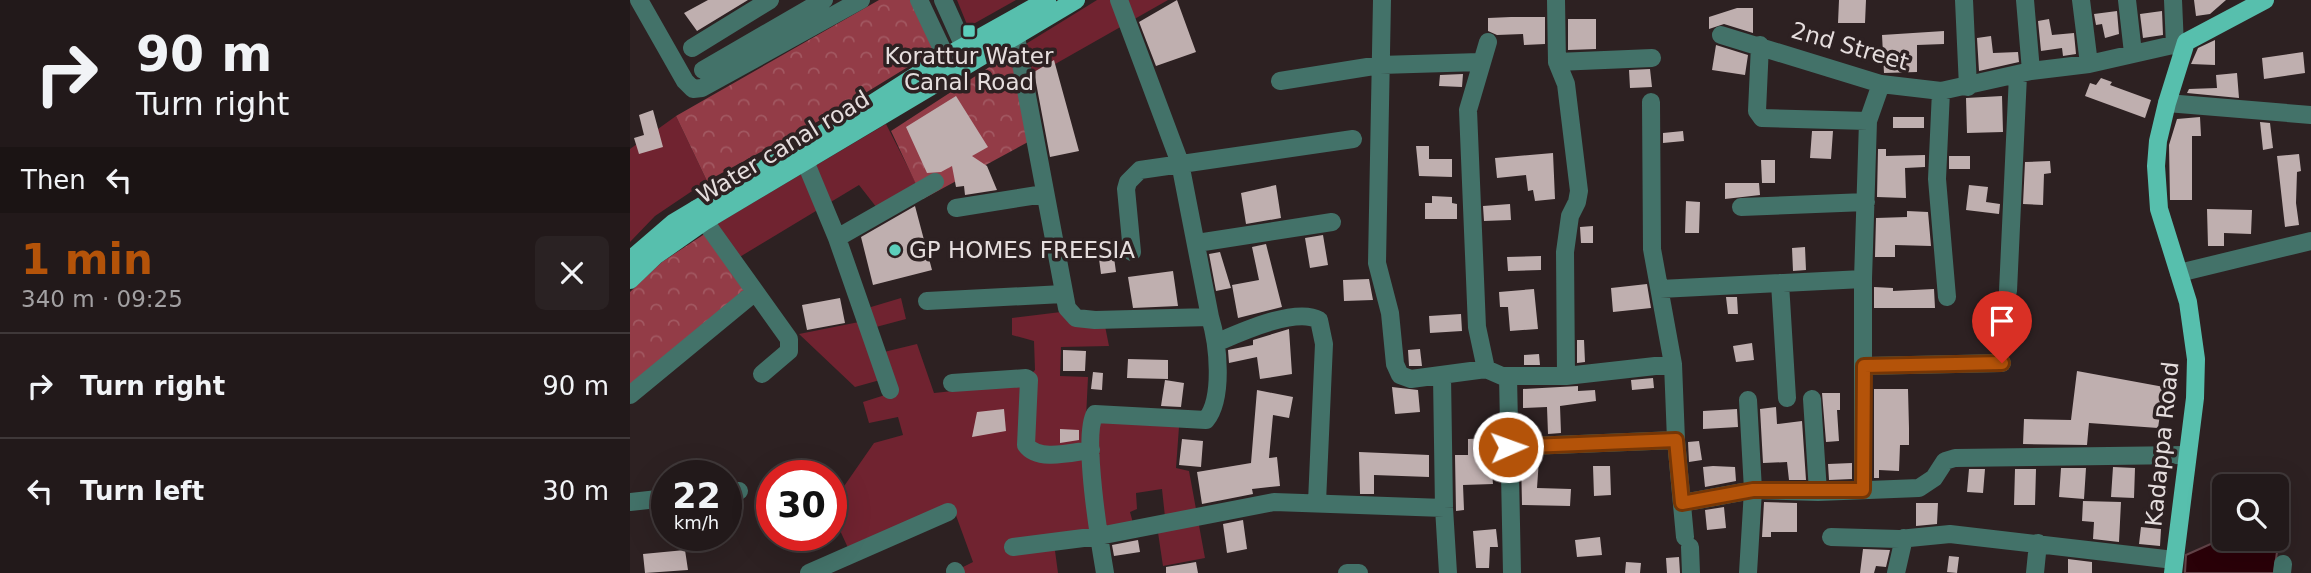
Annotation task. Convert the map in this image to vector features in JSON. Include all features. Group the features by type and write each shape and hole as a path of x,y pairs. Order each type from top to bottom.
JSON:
{"main road":[{"name":"Water canal road","path":"630,260 655,236 701,215 841,132 954,74 968,56 1047,0"},
{"name":"Water canal road","path":"841,132 945,57 968,56 1016,37 1076,0"},
{"path":"2180,44 2265,0"},
{"name":"Kadappa Road","path":"2174,566 2185,455 2195,398 2196,359 2188,302 2156,192 2158,141 2180,44"},
{"name":"Water canal road","path":"630,281 701,215"}],"street":[{"path":"639,0 692,89 702,88 861,0"},
{"path":"692,48 770,0"},
{"path":"703,70 824,0"},
{"path":"919,0 954,74"},
{"path":"943,0 968,56"},
{"path":"1105,573 1091,450 1091,421 1095,405 1206,420 1213,412 1218,342 1210,317 1180,163 1119,0"},
{"path":"1382,0 1377,263 1390,313 1395,364 1405,378 1486,369"},
{"path":"1556,0 1557,62 1566,84 1579,191 1570,216 1565,252 1566,376"},
{"path":"1964,0 1968,87"},
{"path":"2008,291 2024,73 2025,0"},
{"path":"2081,0 2089,64"},
{"path":"2127,0 2133,53"},
{"path":"2173,0 2180,44"},
{"name":"2nd Street","path":"1721,35 1881,84 1941,91 2180,44"},
{"path":"1016,37 1067,308 1076,318 1095,320 1210,317"},
{"path":"1488,42 1468,110 1477,327 1486,369 1491,373 1508,376 1566,376 1673,364"},
{"path":"1760,45 1757,111 1766,120 1868,121"},
{"path":"1557,62 1652,58"},
{"path":"1280,81 1380,65 1480,62"},
{"path":"1863,490 1863,279 1868,121 1881,84"},
{"path":"1941,91 1937,179 1947,297"},
{"path":"1651,102 1652,249 1673,364 1676,440 1691,573"},
{"path":"2167,103 2311,115"},
{"path":"1132,251 1128,182 1140,170 1353,139"},
{"path":"803,155 837,238 890,390"},
{"path":"837,238 934,182"},
{"path":"956,208 1044,194"},
{"path":"1741,207 1866,202"},
{"path":"701,215 792,346 762,374"},
{"path":"1197,243 1332,222"},
{"path":"2179,273 2311,241"},
{"path":"1660,289 1863,279"},
{"path":"1780,283 1787,398"},
{"path":"630,395 755,292"},
{"path":"927,301 1063,294"},
{"path":"1218,342 1256,325 1299,317 1320,320 1324,344 1317,502"},
{"path":"1864,366 2002,363"},
{"path":"1442,376 1448,573"},
{"path":"1508,376 1512,573"},
{"path":"952,383 1026,378 1029,380 1026,445 1030,450 1040,454 1091,450"},
{"path":"1812,399 1818,492"},
{"path":"1748,400 1753,490 1748,573"},
{"path":"1508,447 1676,440"},
{"path":"1682,503 1753,490 1818,492 1919,488 1927,485 1945,461 1955,458 2185,455"},
{"path":"630,502 651,500"},
{"path":"1013,547 1099,536 1274,502 1444,508"},
{"path":"809,573 948,512"},
{"path":"1831,537 1904,538 1950,534 2038,543 2174,566"},
{"path":"1896,573 1904,538"},
{"path":"2035,573 2038,543"},
{"path":"1347,573 1359,573"}],"shaded area":[{"path":"957,0 1016,0 968,27"},
{"path":"1097,0 1168,0 1020,84 1011,53"},
{"path":"676,116 707,181 655,216 630,242 630,149"},
{"path":"886,124 917,185 877,208 859,185 738,258 714,226"},
{"path":"901,298 906,319 876,327 884,352 917,344 934,393 1021,384 1035,370 1034,341 1012,335 1012,318 1061,312 1103,316 1109,346 1061,347 1060,376 1088,377 1086,418 1179,427 1176,468 1189,471 1205,558 1163,566 1156,519 1165,517 1162,489 1136,493 1137,509 1130,512 1133,523 1053,536 1058,573 963,573 961,568 973,562 954,510 849,550 847,482 874,443 903,435 898,417 869,423 863,402 885,395 880,380 855,387 799,334 859,322 871,307"},
{"path":"2212,543 2212,551 2277,552 2274,573 2185,573 2186,555"}],"green space":[{"path":"879,0 911,0 934,51 826,117 707,181 676,116"},
{"path":"1011,53 1028,142 923,199 891,131"},
{"path":"706,233 746,290 630,389 630,292 662,262"}],"building":[{"path":"708,0 748,0 697,31 684,13"},
{"path":"1177,0 1196,52 1156,66 1139,22"},
{"path":"1839,0 1866,0 1865,23 1838,23"},
{"path":"2194,0 2226,0 2210,14 2196,16"},
{"path":"1737,8 1753,8 1753,33 1724,24 1709,29 1709,17"},
{"path":"2117,11 2119,34 2105,38 2102,24 2096,25 2094,14"},
{"path":"2162,11 2163,35 2143,38 2140,14"},
{"path":"1545,17 1545,44 1524,45 1523,34 1497,35 1488,31 1488,18"},
{"path":"1568,19 1596,19 1596,49 1568,50"},
{"path":"2049,19 2052,35 2074,33 2076,54 2063,56 2062,48 2041,51 2038,21"},
{"path":"1944,31 1944,44 1917,45 1917,72 1884,73 1882,35"},
{"path":"1991,36 1993,53 2018,52 2019,62 1979,71 1977,38"},
{"path":"2215,40 2215,65 2191,64 2198,48"},
{"path":"1716,45 1748,55 1745,75 1712,70"},
{"path":"2303,52 2305,73 2264,79 2262,58"},
{"path":"1054,60 1079,151 1050,157 1034,72"},
{"path":"1650,69 1652,87 1630,88 1629,70"},
{"path":"2237,73 2239,98 2187,93 2189,89 2217,88 2216,75"},
{"path":"1463,74 1462,87 1439,86 1440,75"},
{"path":"2101,78 2112,82 2110,85 2151,100 2145,118 2085,96 2090,83 2096,85"},
{"path":"956,96 988,147 972,156 987,166 997,190 965,195 964,186 956,187 952,166 941,172 927,173 906,127"},
{"path":"2002,96 2003,132 1967,133 1966,98"},
{"path":"653,110 663,147 639,154 634,138 644,135 639,115"},
{"path":"1893,117 1924,117 1924,128 1893,128"},
{"path":"2200,117 2201,136 2192,136 2192,200 2170,200 2169,145 2177,119"},
{"path":"2260,122 2270,123 2273,148 2263,150"},
{"path":"1683,131 1684,141 1663,143 1663,133"},
{"path":"1812,131 1833,131 1831,159 1810,158"},
{"path":"1416,146 1429,146 1429,159 1452,159 1452,177 1419,176"},
{"path":"1878,149 1886,149 1886,156 1925,155 1925,167 1905,168 1906,198 1877,197"},
{"path":"1553,153 1555,199 1535,201 1533,190 1528,191 1526,175 1497,178 1495,158"},
{"path":"2299,154 2301,171 2297,172 2296,203 2299,225 2285,227 2277,156"},
{"path":"1949,156 1970,156 1970,169 1949,169"},
{"path":"1761,160 1775,160 1775,183 1762,183"},
{"path":"2050,161 2051,173 2044,174 2043,205 2023,204 2025,162"},
{"path":"1725,183 1759,183 1760,195 1725,199"},
{"path":"1276,185 1281,218 1246,224 1241,193"},
{"path":"1969,185 1988,187 1986,202 2000,204 1999,214 1966,210"},
{"path":"1432,196 1452,197 1452,203 1457,204 1457,219 1425,219 1425,203 1432,203"},
{"path":"1686,201 1700,202 1699,233 1685,233"},
{"path":"1510,204 1511,220 1484,221 1483,206"},
{"name":"GP HOMES FREESIA","path":"915,206 932,270 873,285 861,237"},
{"path":"2207,209 2252,210 2251,234 2224,233 2224,246 2208,246"},
{"path":"1907,211 1928,212 1931,246 1895,245 1895,257 1875,257 1876,218 1907,217"},
{"path":"1593,226 1593,243 1581,243 1580,227"},
{"path":"1323,235 1328,265 1310,268 1305,238"},
{"path":"1266,244 1282,307 1238,318 1232,285 1259,280 1252,247"},
{"path":"1805,247 1806,270 1793,271 1792,248"},
{"path":"1113,250 1116,272 1101,274 1098,251"},
{"path":"1220,252 1231,288 1216,291 1209,254"},
{"path":"1541,256 1541,270 1508,271 1507,257"},
{"path":"1173,271 1178,306 1133,308 1128,277"},
{"path":"1369,279 1373,300 1344,301 1343,280"},
{"path":"1647,284 1651,308 1613,312 1611,288"},
{"path":"1874,287 1893,288 1893,291 1934,289 1935,308 1874,308"},
{"path":"1534,289 1538,329 1510,331 1508,307 1500,307 1499,292"},
{"path":"1726,297 1737,297 1738,314 1728,314"},
{"path":"840,298 845,323 807,330 802,305"},
{"path":"1461,314 1462,331 1430,333 1429,316"},
{"path":"1289,329 1292,374 1260,379 1257,357 1229,363 1228,350 1253,345 1253,340"},
{"path":"1577,340 1584,340 1585,362 1577,363"},
{"path":"1752,343 1754,360 1736,362 1733,346"},
{"path":"1420,349 1422,366 1409,366 1408,350"},
{"path":"1063,350 1086,351 1085,371 1063,371"},
{"path":"1539,354 1540,365 1524,365 1524,355"},
{"path":"1128,359 1168,360 1168,379 1127,378"},
{"path":"2077,371 2164,387 2158,428 2089,423 2087,445 2023,444 2024,419 2071,420"},
{"path":"1093,372 1103,373 1102,390 1091,389"},
{"path":"1653,378 1654,388 1632,390 1631,380"},
{"path":"1165,380 1184,383 1181,407 1161,406"},
{"path":"1578,386 1578,391 1595,390 1596,401 1560,406 1561,433 1548,434 1547,407 1523,408 1523,389"},
{"path":"1392,387 1418,390 1420,412 1395,414"},
{"path":"1874,389 1908,389 1909,445 1900,445 1899,471 1879,470 1879,478 1874,478"},
{"path":"1257,390 1293,397 1289,418 1273,415 1269,458 1277,457 1280,486 1252,489 1253,494 1202,504 1197,472 1251,463"},
{"path":"1822,393 1840,393 1840,410 1837,410 1839,441 1826,442"},
{"path":"1776,407 1777,424 1802,421 1806,480 1789,480 1787,462 1763,463 1760,409"},
{"path":"1004,409 1006,431 972,437 977,412"},
{"path":"1737,409 1738,427 1703,429 1703,411"},
{"path":"1060,429 1079,430 1079,440 1060,443"},
{"path":"1489,438 1493,484 1463,485 1464,510 1456,511 1455,455 1468,455 1468,439"},
{"path":"1182,439 1203,441 1201,467 1179,465"},
{"path":"1699,441 1702,460 1689,462 1688,442"},
{"path":"1359,452 1429,455 1429,477 1374,475 1374,494 1360,494"},
{"path":"1521,458 1539,459 1537,488 1571,489 1570,506 1522,505"},
{"path":"1852,463 1852,479 1829,480 1828,464"},
{"path":"1593,466 1610,466 1611,495 1594,496"},
{"path":"1703,467 1735,467 1736,481 1705,487"},
{"path":"2113,467 2135,468 2134,498 2111,497"},
{"path":"2061,468 2086,468 2084,499 2059,497"},
{"path":"1969,469 1985,469 1983,493 1967,492"},
{"path":"2015,469 2036,469 2035,505 2014,505"},
{"path":"2083,501 2121,502 2119,542 2093,539 2094,522 2082,521"},
{"path":"1764,502 1797,503 1797,532 1771,532 1771,537 1762,537"},
{"path":"1916,503 1938,503 1937,524 1916,526"},
{"path":"1724,507 1726,528 1707,530 1705,510"},
{"path":"1243,520 1247,549 1227,553 1223,524"},
{"path":"2141,527 2161,529 2160,546 2139,544"},
{"path":"1496,529 1498,547 1490,547 1489,568 1476,568 1473,531"},
{"path":"1600,537 1602,555 1577,557 1575,540"},
{"path":"1138,540 1140,552 1114,556 1112,545"},
{"path":"1863,549 1890,550 1886,567 1876,566 1874,573 1860,573"},
{"path":"685,551 688,570 645,573 643,554"},
{"path":"1949,556 1959,557 1957,573 1947,572"},
{"path":"1679,557 1680,573 1667,573 1666,558"},
{"path":"2068,559 2092,562 2092,573 2068,573"},
{"path":"1196,562 1198,573 1166,573 1166,567"},
{"path":"1626,562 1641,563 1640,573 1625,573"}],"place":[{"name":"Korattur Water Canal Road","path":"969,31"},
{"name":"GP HOMES FREESIA","path":"895,250"}],"route":[{"path":"1508,447 1676,440 1682,503 1753,490 1863,490 1864,366 2002,363"}]}
